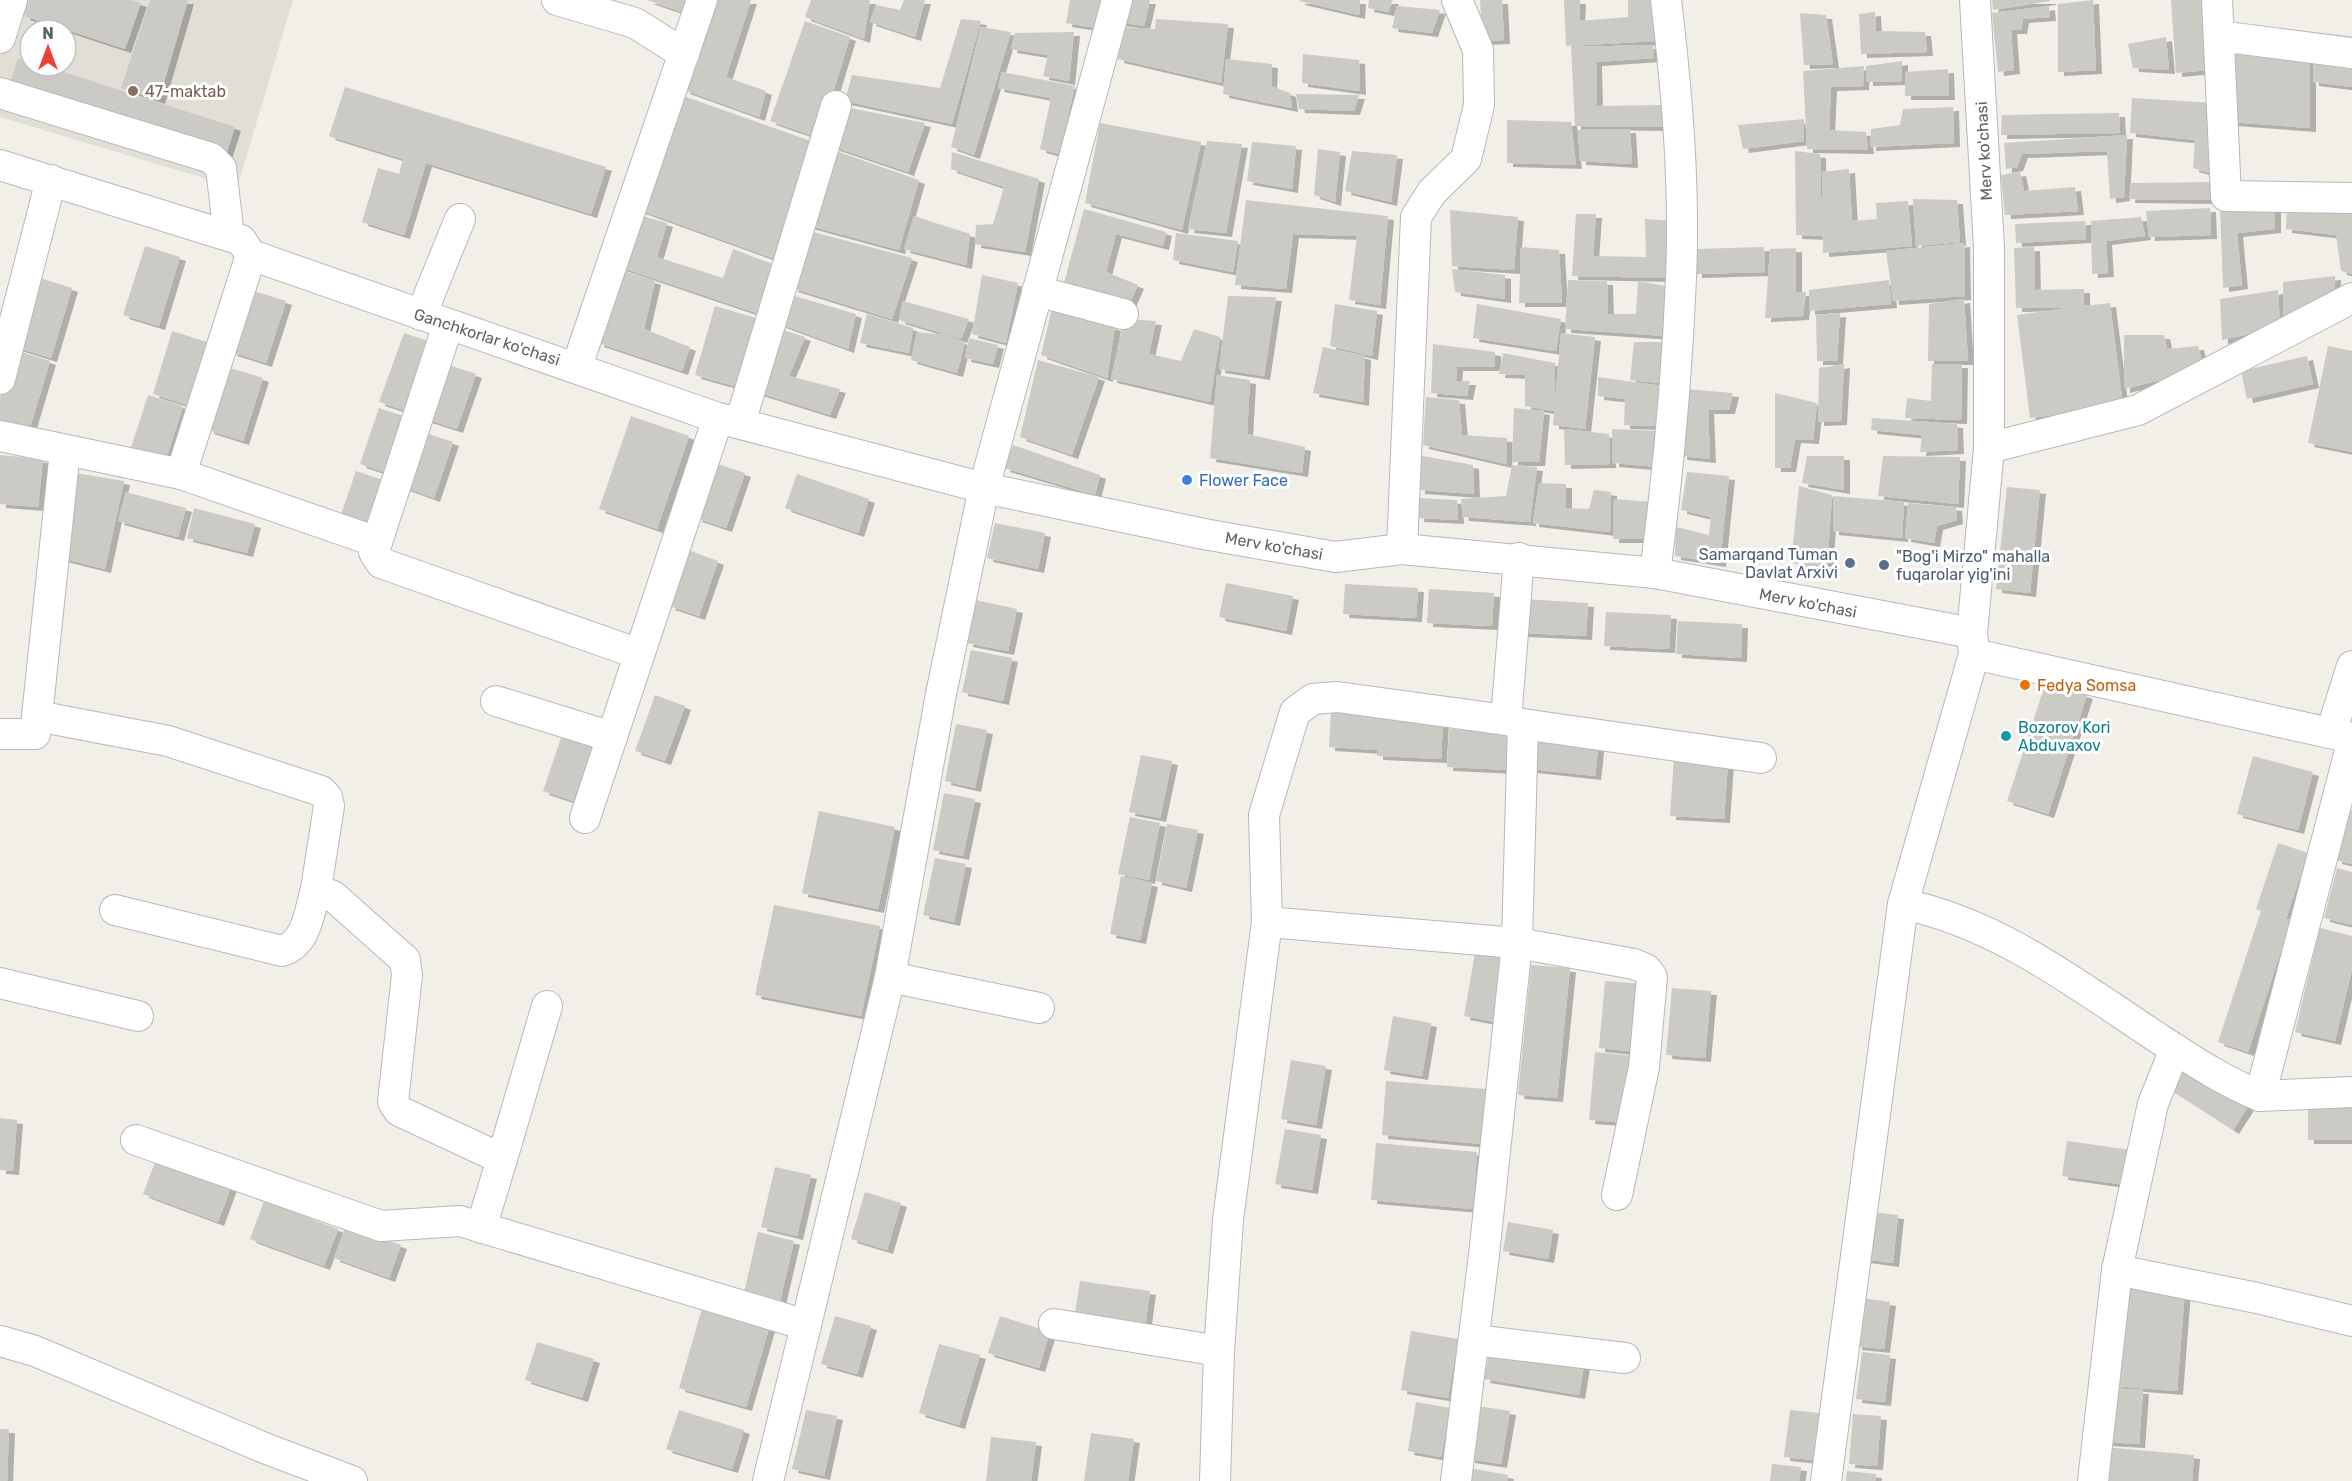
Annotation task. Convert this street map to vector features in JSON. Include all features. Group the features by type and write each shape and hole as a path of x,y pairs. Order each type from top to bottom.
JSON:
{"street":[{"path":"0,38 12,0"},
{"path":"557,0 635,23 684,54"},
{"path":"577,366 702,0"},
{"path":"768,1481 890,977 941,694 984,488 1117,0"},
{"path":"1402,549 1416,217 1432,192 1466,159 1479,105 1478,50 1457,0"},
{"path":"1655,573 1668,476 1681,276 1677,93 1666,0"},
{"name":"Merv ko'chasi","path":"984,488 1204,534 1335,557 1402,549 1519,558 1655,573 1973,643 1989,448 1989,248 1975,0"},
{"path":"2217,0 2226,196 2352,198"},
{"path":"2219,36 2352,53"},
{"path":"0,93 211,158 221,168 240,245 182,474"},
{"path":"585,818 639,654 729,420 836,106"},
{"name":"Ganchkorlar ko'chasi","path":"0,165 51,180 240,245 434,320 577,366 729,420 984,488"},
{"path":"0,379 51,180"},
{"path":"460,219 374,552 381,563 391,568 639,654"},
{"path":"1037,291 1123,314"},
{"path":"1989,448 2138,410 2352,298"},
{"path":"0,436 182,474 376,543"},
{"path":"0,734 35,734 65,451"},
{"path":"1456,1481 1474,1340 1516,943 1515,722 1519,558"},
{"path":"1826,1481 1903,904 1973,643 2345,738"},
{"path":"2260,1096 2345,738 2352,666"},
{"path":"1215,1481 1219,1351 1228,1220 1267,922 1264,815 1295,712 1313,699 1337,697 1761,758"},
{"path":"496,702 612,737"},
{"path":"37,716 168,741 321,791 327,797 328,806 316,889 303,936 294,947 282,951 115,909"},
{"path":"316,889 333,896 405,960 407,975 393,1102 399,1111 502,1159"},
{"path":"1903,904 1935,910 2025,951 2175,1049 2241,1088 2260,1096 2352,1092"},
{"path":"1267,922 1516,943 1634,964 1646,969 1652,977 1644,1068 1617,1195"},
{"path":"890,977 1039,1008"},
{"path":"0,983 138,1016"},
{"path":"481,1228 547,1006"},
{"path":"2092,1481 2116,1270 2153,1104 2175,1049"},
{"path":"136,1140 381,1226 460,1221 806,1325"},
{"path":"2116,1270 2257,1298 2352,1321"},
{"path":"1054,1324 1219,1351"},
{"path":"1474,1340 1625,1358"},
{"path":"0,1341 35,1351 267,1449 352,1481"}],"shaded area":[{"name":"47-maktab","path":"0,0 293,0 237,188 0,117"}],"building":[{"path":"29,0 130,0 141,3 125,49 78,34 78,18 24,16"},
{"path":"150,0 188,0 159,100 121,88"},
{"path":"647,0 693,0 688,14"},
{"path":"712,0 751,0 726,77 766,91 759,117 684,90"},
{"path":"811,0 870,0 864,39 805,17"},
{"path":"904,0 925,0 915,37 870,22 876,5 900,10"},
{"path":"1070,0 1105,0 1103,29 1066,23"},
{"path":"1124,0 1150,0 1144,26 1119,22"},
{"path":"1299,0 1360,0 1359,15 1299,1"},
{"path":"1369,0 1393,0 1388,12 1368,8"},
{"path":"1480,0 1502,0 1504,40 1483,41"},
{"path":"1564,0 1580,0 1579,21 1628,17 1628,0 1653,0 1657,41 1566,46"},
{"path":"1992,0 2050,0 2050,1 1993,10"},
{"path":"2093,0 2096,70 2058,72 2058,4"},
{"path":"2171,0 2201,0 2208,70 2176,73"},
{"path":"1397,6 1440,10 1432,33 1392,28"},
{"path":"2049,6 2050,17 2023,19 2021,30 2011,30 2014,70 1998,72 1992,13"},
{"path":"1875,12 1876,31 1925,32 1927,52 1861,54 1859,14"},
{"path":"1800,13 1826,15 1833,64 1804,65"},
{"path":"961,19 981,21 952,124 845,101 852,75 940,88"},
{"path":"1156,19 1228,24 1221,83 1118,59 1121,27 1155,29"},
{"path":"805,21 850,37 819,138 770,121"},
{"path":"981,27 1011,32 974,155 951,147"},
{"path":"1074,32 1069,81 1043,76 1048,55 1011,49 1015,33"},
{"path":"2166,37 2169,70 2133,68 2128,44"},
{"path":"1653,45 1654,58 1596,62 1597,106 1663,105 1662,127 1575,126 1571,47"},
{"path":"2232,45 2310,55 2310,128 2230,122"},
{"path":"1303,54 1359,60 1360,91 1302,83"},
{"path":"18,58 18,78 78,77 235,127 225,158 8,89"},
{"path":"2313,58 2352,62 2352,87 2313,82"},
{"path":"1226,59 1272,64 1271,86 1290,93 1292,108 1223,94"},
{"path":"1902,61 1902,81 1867,82 1866,66"},
{"path":"1864,66 1863,86 1831,87 1829,130 1866,132 1868,150 1807,149 1803,71"},
{"path":"1948,69 1949,96 1905,96 1906,72"},
{"path":"1002,72 1075,86 1059,154 1040,149 1051,98 998,88"},
{"path":"345,87 606,167 591,214 426,163 404,235 362,222 378,168 399,174 403,159 329,136"},
{"path":"678,94 819,144 778,260 637,209"},
{"path":"1296,94 1359,95 1354,111 1299,109"},
{"path":"2132,98 2216,103 2213,174 2193,168 2195,140 2130,133"},
{"path":"841,106 925,123 908,172 831,146"},
{"path":"1953,107 1954,143 1870,147 1871,129 1900,125 1903,109"},
{"path":"2119,113 2120,133 2001,135 2002,115"},
{"path":"1804,119 1804,141 1743,149 1738,125"},
{"path":"1507,120 1571,122 1576,165 1507,163"},
{"path":"1100,123 1201,142 1182,230 1085,203"},
{"path":"1630,129 1632,164 1580,161 1578,130"},
{"path":"2127,135 2124,197 2110,199 2107,151 2022,154 2017,167 2006,169 2004,143"},
{"path":"1207,141 1242,144 1226,233 1188,229"},
{"path":"1252,142 1296,146 1292,189 1247,181"},
{"path":"830,149 919,180 899,250 807,225"},
{"path":"1318,149 1340,152 1335,202 1314,195"},
{"path":"1352,151 1397,155 1391,202 1345,191"},
{"path":"1795,151 1820,154 1822,236 1796,235"},
{"path":"952,152 1039,179 1025,252 975,244 976,225 993,224 1004,187 951,169"},
{"path":"1849,169 1852,221 1877,219 1876,203 1908,201 1912,246 1823,253 1822,172"},
{"path":"2020,172 2024,191 2075,187 2078,211 2005,215 2001,175"},
{"path":"2216,182 2216,200 2129,199 2131,183"},
{"path":"1913,199 1957,200 1960,242 1916,246"},
{"path":"1246,200 1388,216 1380,305 1349,300 1357,236 1293,234 1286,289 1235,285"},
{"path":"2275,205 2275,229 2237,233 2242,285 2223,288 2220,209"},
{"path":"2287,205 2352,207 2352,274 2341,271 2336,235 2286,229"},
{"path":"2210,208 2211,235 2149,237 2146,211"},
{"path":"1084,209 1166,232 1163,246 1116,234 1106,272 1138,285 1125,314 1061,294"},
{"path":"1450,210 1518,217 1514,270 1452,266"},
{"path":"636,214 667,223 657,257 723,278 733,249 778,266 762,315 617,266"},
{"path":"1576,214 1596,214 1593,256 1646,257 1645,219 1673,221 1667,278 1572,276"},
{"path":"914,216 970,234 966,265 904,249"},
{"path":"2141,217 2145,236 2106,241 2108,273 2092,274 2091,221"},
{"path":"2085,221 2086,239 2016,243 2015,224"},
{"path":"809,231 912,258 892,319 792,288"},
{"path":"1176,233 1238,241 1233,272 1173,260"},
{"path":"1964,243 1965,296 1893,301 1886,251"},
{"path":"145,246 180,257 159,326 123,315"},
{"path":"1521,247 1559,250 1562,303 1519,303"},
{"path":"1764,247 1765,272 1696,274 1696,249"},
{"path":"2034,247 2035,290 2084,289 2084,306 2110,303 2123,406 2030,418 2017,315 2075,307 2016,308 2014,248"},
{"path":"1796,248 1796,292 1806,292 1803,316 1765,318 1770,249"},
{"path":"1452,269 1505,275 1505,299 1455,292"},
{"path":"620,270 655,281 644,329 690,347 682,371 598,343"},
{"path":"982,275 1018,283 1006,343 972,334"},
{"path":"2335,276 2335,290 2284,331 2283,282"},
{"path":"37,277 72,288 51,358 15,347"},
{"path":"1568,280 1607,281 1608,314 1636,314 1638,281 1666,286 1666,336 1565,329"},
{"path":"1889,280 1891,304 1809,311 1809,290"},
{"path":"251,290 286,301 266,363 231,352"},
{"path":"2278,290 2280,327 2222,340 2220,299"},
{"path":"788,294 856,314 848,349 780,324"},
{"path":"1228,296 1276,297 1264,376 1219,369"},
{"path":"1964,299 1968,361 1928,361 1929,304"},
{"path":"903,301 969,319 961,339 899,320"},
{"path":"1335,304 1377,311 1372,356 1330,346"},
{"path":"1477,304 1561,319 1556,351 1473,338"},
{"path":"715,306 759,319 738,387 695,375"},
{"path":"1052,308 1115,327 1107,378 1041,355"},
{"path":"1840,313 1837,361 1817,361 1816,315"},
{"path":"867,314 913,328 909,353 860,343"},
{"path":"1124,319 1156,321 1149,354 1181,361 1194,329 1220,337 1210,402 1111,379"},
{"path":"777,328 805,337 789,376 840,389 830,415 757,392"},
{"path":"172,331 207,342 188,405 153,394"},
{"path":"917,332 944,335 965,342 957,373 911,360"},
{"path":"404,333 434,343 409,412 379,402"},
{"path":"1561,333 1595,337 1585,429 1553,425"},
{"path":"2124,335 2164,335 2167,349 2198,346 2204,369 2124,389"},
{"path":"969,338 998,345 993,364 965,358"},
{"path":"1634,342 1664,342 1659,383 1630,380"},
{"path":"1433,344 1495,352 1495,367 1457,367 1456,381 1470,381 1467,396 1431,393"},
{"path":"2328,346 2352,351 2352,452 2308,443"},
{"path":"1323,347 1365,356 1363,402 1313,393"},
{"path":"15,350 50,361 29,431 0,422 0,398"},
{"path":"1503,353 1555,363 1554,411 1525,406 1525,375 1499,374"},
{"path":"2307,356 2313,384 2247,399 2241,371"},
{"path":"1038,360 1099,377 1072,455 1020,437"},
{"path":"446,364 476,374 457,429 426,419"},
{"path":"1844,364 1841,421 1818,422 1819,368"},
{"path":"1932,364 1962,364 1961,420 1905,418 1907,398 1931,401"},
{"path":"227,367 263,378 243,441 208,430"},
{"path":"1217,375 1250,380 1247,434 1305,447 1302,473 1210,458"},
{"path":"1598,377 1662,386 1658,426 1624,425 1625,399 1598,396"},
{"path":"1686,389 1733,393 1729,410 1708,410 1710,459 1681,456"},
{"path":"1775,393 1817,403 1813,440 1795,439 1790,468 1775,468"},
{"path":"148,395 183,406 163,468 128,457"},
{"path":"1426,397 1459,400 1462,435 1507,438 1506,464 1423,445"},
{"path":"379,408 409,418 390,474 360,464"},
{"path":"1514,408 1544,411 1539,462 1512,462"},
{"path":"631,416 689,436 657,529 599,509"},
{"path":"1872,418 1957,424 1958,450 1920,452 1922,435 1871,430"},
{"path":"1564,429 1609,434 1610,464 1565,465"},
{"path":"1612,429 1658,431 1659,467 1613,463"},
{"path":"423,432 453,442 434,498 404,487"},
{"path":"1013,445 1100,475 1095,495 1004,468"},
{"path":"0,455 43,459 38,507 0,504"},
{"path":"1417,455 1473,465 1474,494 1419,490"},
{"path":"1807,456 1844,456 1844,490 1802,483"},
{"path":"1883,456 1960,457 1958,504 1878,496"},
{"path":"715,463 745,473 726,528 696,518"},
{"path":"1512,465 1537,467 1530,522 1463,517 1461,499 1506,496"},
{"path":"356,471 386,481 367,537 337,526"},
{"path":"69,472 124,481 105,569 61,558"},
{"path":"1687,472 1729,476 1720,563 1675,556 1676,527 1709,535 1711,517 1681,510"},
{"path":"797,474 869,499 858,533 785,508"},
{"path":"1539,483 1566,484 1566,508 1589,509 1594,490 1611,492 1610,532 1533,523"},
{"path":"1799,486 1832,495 1827,569 1791,563"},
{"path":"2007,487 2040,490 2030,593 1996,589"},
{"path":"126,492 186,508 178,537 118,521"},
{"path":"1833,496 1904,502 1902,538 1833,531"},
{"path":"1419,498 1457,500 1458,520 1418,518"},
{"path":"1614,499 1650,502 1647,539 1613,539"},
{"path":"1908,503 1956,507 1957,520 1937,526 1934,543 1905,538"},
{"path":"194,508 255,524 247,553 187,538"},
{"path":"995,523 1045,533 1038,569 987,558"},
{"path":"688,550 718,561 699,616 669,606"},
{"path":"1226,583 1293,596 1286,631 1219,617"},
{"path":"1345,584 1418,588 1416,618 1343,614"},
{"path":"1429,589 1494,593 1492,626 1427,623"},
{"path":"1524,599 1588,603 1586,636 1522,633"},
{"path":"976,600 1017,609 1008,651 967,643"},
{"path":"1606,612 1671,615 1669,649 1604,646"},
{"path":"1678,621 1742,624 1741,658 1676,654"},
{"path":"971,650 1012,658 1003,701 962,692"},
{"path":"2046,682 2087,695 2048,814 2007,801"},
{"path":"655,695 685,706 665,761 635,751"},
{"path":"1331,710 1443,722 1441,759 1377,756 1377,750 1329,747"},
{"path":"956,724 987,730 975,788 945,781"},
{"path":"1449,729 1513,733 1510,770 1447,767"},
{"path":"1535,733 1599,740 1595,776 1531,769"},
{"path":"562,735 593,745 573,801 543,791"},
{"path":"1141,755 1172,761 1160,818 1129,812"},
{"path":"2253,756 2313,772 2298,830 2237,814"},
{"path":"1674,757 1728,761 1724,819 1670,816"},
{"path":"944,793 975,799 963,856 933,850"},
{"path":"2349,810 2352,811 2352,864 2336,860"},
{"path":"819,811 895,827 878,909 802,893"},
{"path":"1130,817 1160,823 1149,880 1118,874"},
{"path":"1167,824 1198,830 1186,888 1156,881"},
{"path":"2278,843 2308,853 2286,919 2291,920 2248,1052 2218,1042 2261,911 2256,909"},
{"path":"935,858 966,864 954,922 923,915"},
{"path":"2337,868 2352,872 2352,925 2324,918"},
{"path":"1121,876 1152,883 1140,940 1110,934"},
{"path":"774,905 880,926 861,1016 755,995"},
{"path":"2320,928 2352,936 2352,969 2335,1041 2295,1032"},
{"path":"1475,953 1505,958 1495,1022 1464,1016"},
{"path":"1531,965 1570,968 1557,1098 1518,1095"},
{"path":"1605,981 1643,984 1638,1052 1599,1048"},
{"path":"1672,988 1711,991 1705,1058 1666,1055"},
{"path":"1393,1016 1431,1023 1422,1076 1384,1070"},
{"path":"1595,1052 1634,1056 1628,1123 1589,1120"},
{"path":"1291,1060 1326,1066 1316,1125 1281,1119"},
{"path":"2184,1060 2251,1102 2233,1130 2166,1087"},
{"path":"1386,1081 1486,1089 1482,1144 1382,1135"},
{"path":"2308,1108 2352,1108 2352,1140 2308,1140"},
{"path":"0,1118 17,1120 13,1171 0,1170"},
{"path":"1285,1129 1321,1135 1312,1190 1275,1184"},
{"path":"2067,1141 2131,1150 2126,1185 2062,1176"},
{"path":"1376,1143 1477,1152 1473,1209 1371,1200"},
{"path":"157,1157 232,1184 218,1222 143,1194"},
{"path":"775,1167 811,1175 797,1236 761,1227"},
{"path":"865,1192 901,1203 887,1250 851,1239"},
{"path":"264,1201 338,1229 324,1266 250,1239"},
{"path":"1870,1212 1898,1215 1893,1263 1864,1259"},
{"path":"1508,1222 1553,1230 1548,1259 1503,1251"},
{"path":"346,1225 401,1245 389,1278 334,1258"},
{"path":"758,1232 794,1241 780,1301 744,1292"},
{"path":"1080,1281 1150,1291 1144,1335 1073,1325"},
{"path":"2122,1284 2185,1289 2177,1391 2114,1386"},
{"path":"1861,1298 1890,1302 1884,1349 1856,1346"},
{"path":"702,1308 769,1328 746,1407 679,1388"},
{"path":"835,1316 871,1326 857,1374 821,1364"},
{"path":"1000,1316 1050,1332 1039,1368 988,1353"},
{"path":"1411,1331 1458,1339 1448,1398 1401,1390"},
{"path":"537,1342 594,1359 582,1398 525,1380"},
{"path":"939,1344 980,1355 959,1425 919,1413"},
{"path":"1490,1349 1584,1365 1579,1395 1484,1379"},
{"path":"1862,1352 1890,1355 1885,1402 1856,1399"},
{"path":"2108,1388 2143,1390 2139,1444 2103,1442"},
{"path":"1416,1402 1450,1408 1441,1457 1408,1451"},
{"path":"1478,1406 1510,1411 1501,1464 1469,1459"},
{"path":"679,1410 744,1430 732,1469 666,1449"},
{"path":"806,1410 837,1416 824,1476 792,1469"},
{"path":"1790,1410 1819,1413 1813,1460 1784,1457"},
{"path":"1853,1414 1881,1416 1877,1466 1849,1464"},
{"path":"0,1429 9,1429 7,1481 0,1481"},
{"path":"1091,1433 1134,1439 1128,1481 1084,1481"},
{"path":"991,1437 1036,1442 1031,1481 986,1481"},
{"path":"2103,1447 2194,1455 2192,1481 2100,1481"},
{"path":"1772,1464 1801,1467 1799,1481 1770,1481"},
{"path":"1469,1468 1508,1475 1507,1481 1466,1481"},
{"path":"1847,1471 1876,1474 1875,1481 1846,1481"}],"place":[{"name":"47-maktab","path":"133,91"},
{"name":"Flower Face","path":"1187,480"},
{"name":"Samarqand Tuman Davlat Arxivi","path":"1850,563"},
{"name":"\"Bog'i Mirzo\" mahalla fuqarolar yig'ini","path":"1884,565"},
{"name":"Fedya Somsa","path":"2025,685"},
{"name":"Bozorov Kori Abduvaxov","path":"2006,736"}]}
